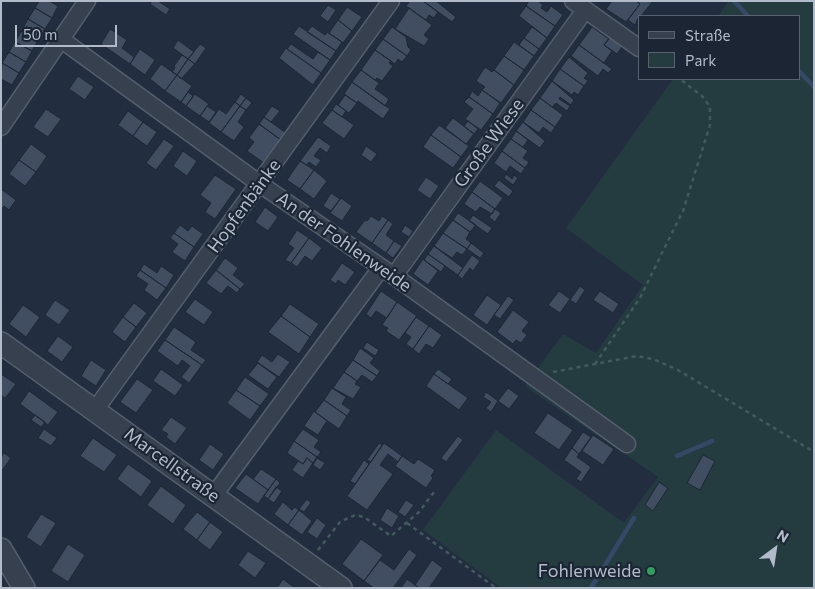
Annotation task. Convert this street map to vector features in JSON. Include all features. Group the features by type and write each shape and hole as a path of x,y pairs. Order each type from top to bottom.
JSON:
{"street":[{"path":"1,127 88,1"},
{"name":"Hopfenbänke","path":"95,410 391,1"},
{"path":"579,6 638,47"},
{"name":"Große Wiese","path":"214,495 387,272 579,6"},
{"name":"An der Fohlenweide","path":"62,40 260,184 387,272 627,444"},
{"name":"Marcellstraße","path":"1,343 342,588"},
{"path":"1,549 24,588"}],"path":[{"path":"595,364 640,298 664,251 682,211 710,125 710,107 704,97 681,80"},
{"path":"536,380 553,372 637,356 653,359 678,370 814,452"},
{"path":"308,564 340,522 347,517 355,515 364,517 391,536 419,512 434,492"},
{"path":"407,523 496,588"}],"green space":[{"path":"729,1 814,1 814,588 501,588 423,530 496,430 624,523 658,477 525,386 563,334 596,353 643,285 566,228 672,80 800,80 800,15 719,15"}],"building":[{"path":"39,1 49,1 58,6 52,18 35,8"},
{"path":"152,1 158,1 170,9 166,15 150,4"},
{"path":"410,1 423,1 438,12 434,18 429,15 426,20 406,6"},
{"path":"423,1 436,1 456,17 452,22"},
{"path":"529,1 538,1 543,5 541,8 547,12 551,6 563,15 555,26 526,6"},
{"path":"612,1 636,1 640,4 626,22 606,9"},
{"path":"637,1 653,1 642,15 638,15 635,25 628,20 640,4"},
{"path":"328,5 336,10 328,22 320,16"},
{"path":"526,6 555,26 547,38 519,16"},
{"path":"347,7 362,17 352,31 338,20"},
{"path":"35,8 52,18 45,29 28,19"},
{"path":"409,8 432,25 424,35 429,39 424,46 395,29"},
{"path":"28,19 45,29 38,40 22,30"},
{"path":"338,20 352,31 343,43 329,33"},
{"path":"299,26 336,51 330,60 293,34"},
{"path":"312,26 325,35 327,32 342,42 336,51 307,32"},
{"path":"392,27 406,37 408,47 411,50 407,56 383,39"},
{"path":"532,27 547,38 539,49 524,38"},
{"path":"592,27 609,39 604,45 612,51 604,63 579,45"},
{"path":"110,29 127,40 122,48 134,57 130,64 101,44"},
{"path":"22,30 38,40 32,51 15,42"},
{"path":"611,35 624,44 617,54 604,45"},
{"path":"524,38 539,49 534,56 519,45"},
{"path":"383,39 407,56 402,62 398,59 395,64 375,50"},
{"path":"178,40 194,52 188,59 173,48"},
{"path":"15,42 32,51 26,62 9,52"},
{"path":"514,42 534,56 524,70 504,56"},
{"path":"200,44 206,48 195,64 188,59"},
{"path":"291,44 313,59 318,52 330,60 321,73 287,49"},
{"path":"579,45 612,69 608,73 603,69 598,76 571,56"},
{"path":"286,48 321,73 313,85 279,58"},
{"path":"140,49 155,60 145,75 130,64"},
{"path":"375,50 391,61 389,63 393,66 382,81 377,78 375,80 361,70"},
{"path":"9,52 26,62 19,73 2,63"},
{"path":"182,55 188,59 177,75 172,72"},
{"path":"504,56 524,70 514,85 494,70"},
{"path":"569,57 588,73 584,78 588,81 584,86 560,69"},
{"path":"188,59 195,64 181,79 177,75"},
{"path":"2,63 19,73 12,85 1,79"},
{"path":"161,64 177,75 165,91 150,79"},
{"path":"485,67 492,72 494,70 514,85 501,103 482,90 485,87 476,81"},
{"path":"560,69 584,86 578,95 574,92 572,95 552,81"},
{"path":"361,70 379,83 375,89 389,99 385,106 352,82"},
{"path":"177,75 192,86 181,102 165,91"},
{"path":"78,76 94,87 85,100 69,89"},
{"path":"552,81 574,100 571,105 560,97 559,99 570,106 567,111 556,103 552,107 540,98"},
{"path":"352,82 390,109 383,119 358,101 357,103 344,94"},
{"path":"482,90 500,103 493,114 469,97 472,91 478,96"},
{"path":"188,92 193,96 186,106 181,102"},
{"path":"195,94 209,104 200,116 186,106"},
{"path":"241,94 246,98 240,106 235,102"},
{"path":"345,95 357,103 349,113 338,105"},
{"path":"469,97 493,114 481,130 465,119 473,109 464,102"},
{"path":"246,98 252,103 246,110 240,106"},
{"path":"540,98 563,115 555,127 531,110"},
{"path":"235,102 240,106 221,132 209,123 219,109 226,114"},
{"path":"336,104 346,111 342,117 332,110"},
{"path":"207,106 216,112 209,122 200,116"},
{"path":"240,106 246,110 238,122 244,127 234,141 221,132"},
{"path":"272,106 280,111 271,122 264,117"},
{"path":"46,109 61,119 48,137 33,127"},
{"path":"332,110 354,125 344,139 322,123"},
{"path":"531,110 555,127 551,133 543,127 539,133 523,122"},
{"path":"128,111 143,122 133,136 118,125"},
{"path":"264,117 286,133 281,140 259,124"},
{"path":"453,118 474,134 466,144 445,128"},
{"path":"468,121 478,129 474,134 464,126"},
{"path":"143,122 157,132 147,146 133,136"},
{"path":"523,122 545,141 540,148 516,131"},
{"path":"259,124 281,140 264,163 247,151 254,142 249,138"},
{"path":"439,125 469,146 461,157 431,135"},
{"path":"516,131 528,140 523,147 511,139"},
{"path":"431,135 461,157 453,168 423,147"},
{"path":"318,137 331,146 327,153 320,148 314,156 321,160 316,167 309,162 307,165 300,161"},
{"path":"164,139 174,146 156,170 146,163"},
{"path":"511,139 528,151 523,158 529,162 525,168 502,151"},
{"path":"31,144 47,156 36,172 19,160"},
{"path":"366,146 377,154 371,162 361,155"},
{"path":"183,151 197,161 187,176 173,166"},
{"path":"502,151 525,168 521,174 510,166 506,172 494,163"},
{"path":"19,160 36,172 25,186 9,174"},
{"path":"300,161 314,170 300,189 287,180"},
{"path":"314,170 327,181 314,199 300,189"},
{"path":"506,174 512,179 514,175 518,178 513,185 504,178"},
{"path":"215,175 236,189 215,219 205,212 211,203 200,195"},
{"path":"426,177 439,186 430,199 417,190"},
{"path":"499,180 513,191 509,197 494,186"},
{"path":"480,181 503,198 495,209 472,192"},
{"path":"1,189 16,200 9,210 4,206 1,209"},
{"path":"472,192 495,209 492,214 480,207 476,212 464,204"},
{"path":"331,193 340,199 331,211 323,206"},
{"path":"341,198 352,206 342,221 330,213"},
{"path":"265,207 278,217 268,231 255,222"},
{"path":"495,209 501,213 495,222 489,217"},
{"path":"458,213 476,225 470,232 453,220"},
{"path":"473,215 492,228 488,234 469,221"},
{"path":"371,216 379,221 382,216 388,220 372,243 356,232 365,220 367,221"},
{"path":"388,220 393,224 386,235 394,241 386,253 372,243"},
{"path":"453,220 470,232 466,239 471,243 467,249 443,233"},
{"path":"180,225 188,231 192,226 203,234 194,247 174,233"},
{"path":"405,225 413,231 409,237 401,232"},
{"path":"297,230 309,238 291,263 285,260 294,248 288,244"},
{"path":"174,233 194,247 185,261 172,252 178,244 170,238"},
{"path":"443,233 467,249 462,255 457,252 452,258 434,246"},
{"path":"309,238 322,248 312,261 305,256 297,267 291,263"},
{"path":"394,241 402,246 393,258 386,253"},
{"path":"471,243 484,253 480,258 467,249"},
{"path":"434,246 463,268 458,275 428,254"},
{"path":"428,254 445,266 441,272 424,260"},
{"path":"472,255 480,261 473,271 470,268 462,279 458,275"},
{"path":"225,258 238,268 233,275 245,284 240,289 216,270"},
{"path":"423,259 438,271 428,285 413,274"},
{"path":"342,263 355,272 345,285 338,280 336,284 330,280"},
{"path":"144,264 157,273 161,266 174,275 166,288 140,270"},
{"path":"140,270 166,288 157,300 144,290 148,284 136,276"},
{"path":"216,270 240,289 237,293 228,286 221,294 206,283"},
{"path":"580,286 585,290 576,304 570,300"},
{"path":"381,291 397,302 387,318 376,311 371,318 366,314"},
{"path":"559,291 570,299 560,313 548,305"},
{"path":"600,291 619,304 613,313 593,300"},
{"path":"487,295 501,305 487,325 473,315"},
{"path":"508,296 514,300 500,319 494,315"},
{"path":"195,299 213,312 204,325 185,312"},
{"path":"55,300 70,310 59,325 45,315"},
{"path":"397,302 417,316 399,340 386,331 388,328 382,325"},
{"path":"134,303 147,313 136,327 123,317"},
{"path":"290,304 319,324 310,337 281,316"},
{"path":"23,305 40,317 26,337 9,324"},
{"path":"513,310 529,322 522,331 527,335 521,343 516,340 513,344 497,332"},
{"path":"281,316 310,337 299,354 268,332"},
{"path":"123,317 136,327 125,342 112,332"},
{"path":"416,317 429,326 413,349 406,344 411,337 405,333"},
{"path":"429,326 442,335 433,348 426,344 419,354 413,349"},
{"path":"174,327 196,342 191,350 206,360 202,365 165,340"},
{"path":"58,336 73,347 62,362 47,351"},
{"path":"165,340 202,365 189,383 181,377 190,366 182,360 178,366 157,351"},
{"path":"367,342 379,350 375,356 363,348"},
{"path":"360,348 374,358 370,363 380,371 377,376 353,360"},
{"path":"278,354 290,362 279,377 257,362 262,355 272,362"},
{"path":"91,360 106,370 96,386 81,376"},
{"path":"353,360 377,376 372,382 362,375 357,381 344,372"},
{"path":"258,363 277,377 268,389 248,375"},
{"path":"161,369 183,385 175,396 153,381"},
{"path":"438,369 452,379 448,384 434,374"},
{"path":"344,372 357,381 355,384 361,387 353,399 333,388"},
{"path":"1,374 16,384 5,398 1,395"},
{"path":"434,374 468,398 459,410 426,386"},
{"path":"245,377 269,394 260,406 236,390"},
{"path":"137,379 153,390 136,413 120,402"},
{"path":"332,388 346,397 342,404 351,410 347,416 324,400"},
{"path":"508,388 519,396 509,409 498,401"},
{"path":"236,390 260,406 250,420 227,403"},
{"path":"29,391 58,412 48,425 20,404"},
{"path":"486,392 498,401 491,412 486,408 491,402 483,397"},
{"path":"324,400 347,416 339,429 315,412"},
{"path":"314,411 327,421 318,435 304,426"},
{"path":"548,413 573,430 559,450 534,433"},
{"path":"35,415 45,422 41,427 31,420"},
{"path":"171,417 187,428 175,444 166,437 168,434 161,430"},
{"path":"44,429 57,438 51,446 38,438"},
{"path":"303,429 319,440 314,447 321,452 317,457 294,441"},
{"path":"583,432 591,437 579,454 572,448"},
{"path":"593,435 614,449 603,465 582,451"},
{"path":"458,436 463,440 446,462 441,458"},
{"path":"93,438 117,455 104,472 80,456"},
{"path":"294,441 317,457 313,463 307,458 303,464 287,453"},
{"path":"379,443 382,445 371,462 367,460"},
{"path":"384,443 402,456 398,462 388,454 380,465 393,474 367,510 347,496"},
{"path":"210,444 224,454 213,470 199,460"},
{"path":"572,448 579,454 577,457 591,467 581,482 576,479 581,472 564,460"},
{"path":"4,453 11,458 1,472 1,457"},
{"path":"703,455 715,461 700,490 687,483"},
{"path":"402,456 414,464 418,459 435,470 431,476 433,478 426,488 395,466"},
{"path":"307,458 313,463 303,478 292,470 298,461 303,464"},
{"path":"317,458 325,463 320,470 313,465"},
{"path":"364,460 369,464 355,484 350,481"},
{"path":"128,464 152,481 141,497 117,479"},
{"path":"261,469 276,479 268,490 253,479"},
{"path":"246,474 268,490 258,504 235,488"},
{"path":"276,479 280,483 268,499 264,496"},
{"path":"659,482 668,488 653,511 645,505"},
{"path":"161,486 186,505 173,524 147,505"},
{"path":"276,487 282,491 274,503 268,499"},
{"path":"307,499 311,503 304,512 299,509"},
{"path":"406,500 414,505 405,517 398,512"},
{"path":"283,502 292,510 295,507 299,510 288,525 274,514"},
{"path":"387,508 399,516 392,528 380,520"},
{"path":"299,510 312,521 302,535 288,525"},
{"path":"197,512 210,522 197,540 183,529"},
{"path":"41,514 56,523 41,547 26,537"},
{"path":"317,518 326,525 317,539 307,532"},
{"path":"210,522 223,532 210,550 197,540"},
{"path":"361,539 383,555 364,581 342,564"},
{"path":"68,544 85,555 68,582 51,571"},
{"path":"409,549 417,555 393,588 374,588 364,581 380,560 394,570"},
{"path":"248,551 266,563 255,578 238,565"},
{"path":"432,560 443,568 429,588 419,588 415,585"},
{"path":"283,579 295,588 277,588"},
{"path":"407,579 419,588 401,588"}],"waterway":[{"path":"734,1 747,15"},
{"path":"800,72 814,87"},
{"path":"677,456 712,441"},
{"path":"591,588 634,518"}],"place":[{"name":"Fohlenweide","path":"651,571"}]}
